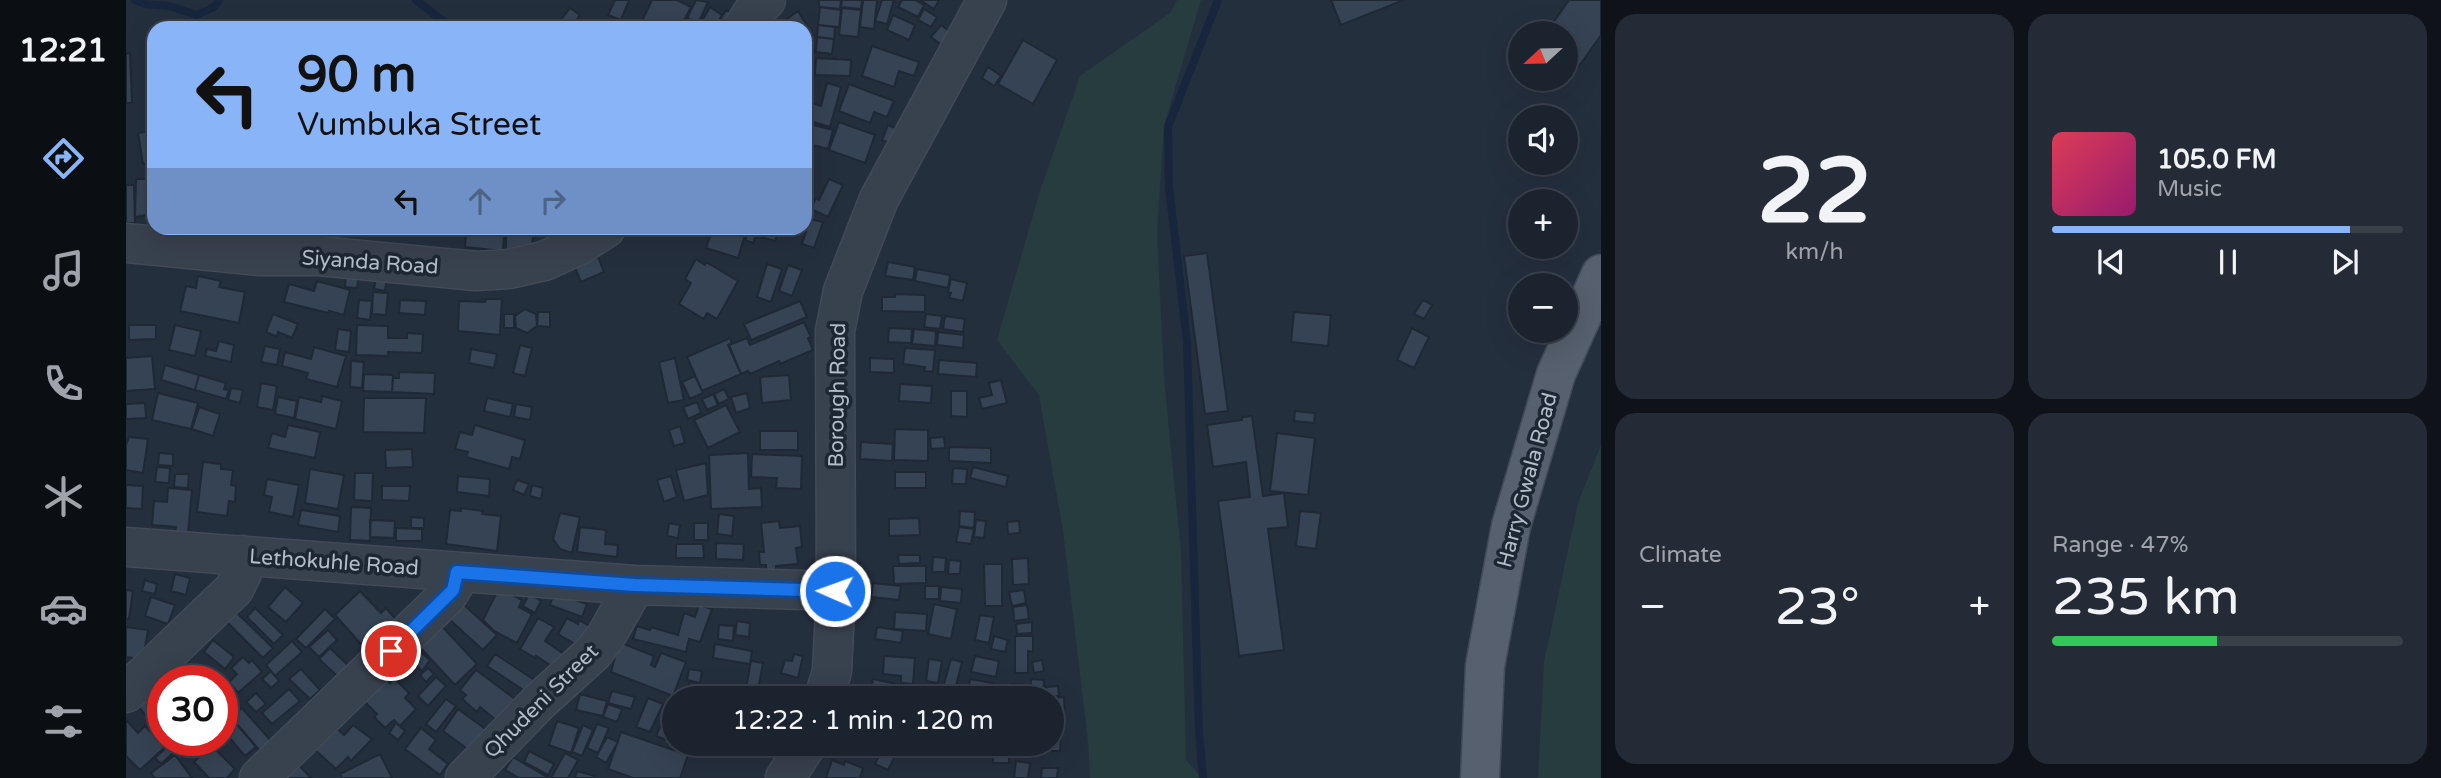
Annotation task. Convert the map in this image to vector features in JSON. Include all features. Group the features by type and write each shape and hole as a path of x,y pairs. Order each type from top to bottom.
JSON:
{"main road":[{"name":"Harry Gwala Road","path":"1480,778 1485,666 1511,526 1556,374 1601,274"}],"street":[{"name":"Borough Road","path":"828,686 832,671 835,591 835,331 843,291 879,198 987,0"},
{"name":"Siyanda Road","path":"126,243 260,256 319,256 476,271 509,269 544,261 595,235"},
{"name":"Lethokuhle Road","path":"126,547 635,585 835,591"},
{"path":"126,693 234,589 242,573 242,555"},
{"path":"259,778 447,596 456,583 457,572"},
{"name":"Qhudeni Street","path":"465,778 540,701 593,653 606,636 635,585"},
{"path":"785,778 799,756"}],"green space":[{"path":"1177,0 1201,0 1164,125 1157,231 1164,378 1181,552 1186,760 1202,778 1090,778 1063,531 1039,395 997,340 1040,191 1080,76 1170,13"},
{"path":"1601,445 1601,778 1538,778 1544,662 1578,503"}],"building":[{"path":"615,0 629,0 621,20 608,15"},
{"path":"652,0 677,0 691,7 684,21 643,19"},
{"path":"696,0 708,2 699,21 687,18"},
{"path":"819,0 841,0 840,9 819,7"},
{"path":"842,0 862,0 861,9 841,7"},
{"path":"863,0 877,0 874,29 860,27"},
{"path":"882,0 894,0 887,24 875,21"},
{"path":"902,0 915,0 924,5 918,17 898,7"},
{"path":"920,0 939,0 934,9"},
{"path":"1331,0 1404,0 1341,25"},
{"path":"1569,0 1601,0 1601,35 1578,68 1578,21 1554,21"},
{"path":"710,7 722,15 719,21 702,21"},
{"path":"820,7 841,10 839,27 818,25"},
{"path":"570,8 580,15 578,21 560,21"},
{"path":"842,8 861,10 858,37 839,35"},
{"path":"924,9 937,17 931,27 918,20"},
{"path":"726,10 736,17 733,21 719,21"},
{"path":"798,11 804,21 784,21"},
{"path":"893,15 915,25 909,40 887,30"},
{"path":"818,25 835,27 834,39 817,37"},
{"path":"941,25 952,33 943,46 931,37"},
{"path":"817,37 834,39 832,54 816,52"},
{"path":"1023,40 1057,60 1033,104 998,84"},
{"path":"872,46 919,62 914,76 899,71 894,87 862,76"},
{"path":"130,53 132,103 126,103 126,54"},
{"path":"816,58 851,60 850,76 815,75"},
{"path":"988,67 1001,76 994,86 982,78"},
{"path":"827,83 841,87 830,127 812,122 812,103 821,106"},
{"path":"849,84 894,101 887,117 874,112 870,123 839,111"},
{"path":"839,122 875,135 865,163 829,150"},
{"path":"812,125 833,130 828,149 812,145"},
{"path":"888,125 900,130 894,145 882,140"},
{"path":"147,132 147,163 143,164 138,133"},
{"path":"136,179 147,179 147,215 135,217"},
{"path":"829,179 843,185 828,217 812,209 816,198 819,200"},
{"path":"126,185 134,185 135,223 126,223"},
{"path":"812,219 823,222 814,248 802,244 805,235 812,235"},
{"path":"466,235 504,236 503,251 465,247"},
{"path":"711,235 745,235 738,258 706,248"},
{"path":"747,235 756,235 753,243 745,240"},
{"path":"761,235 777,235 775,241"},
{"path":"506,236 533,236 532,250 506,250"},
{"path":"1207,253 1228,411 1205,414 1184,256"},
{"path":"598,257 604,272 581,282 575,267"},
{"path":"696,259 738,281 717,319 707,313 704,319 679,304 691,283 685,279"},
{"path":"888,262 915,267 913,280 885,276"},
{"path":"767,264 782,269 771,302 757,297"},
{"path":"788,265 802,270 792,296 779,291"},
{"path":"917,269 950,275 948,288 915,281"},
{"path":"346,274 359,276 357,288 345,287"},
{"path":"198,276 221,281 219,287 245,292 239,323 180,311 186,286 196,288"},
{"path":"376,277 387,279 385,291 374,289"},
{"path":"951,279 967,283 963,301 949,298"},
{"path":"317,281 350,290 344,315 284,302 289,284 314,291"},
{"path":"373,292 388,293 386,315 372,314"},
{"path":"895,294 925,295 925,312 882,311 882,297 895,297"},
{"path":"486,299 502,299 500,335 458,331 459,301 485,302"},
{"path":"359,300 372,301 370,320 357,318"},
{"path":"400,300 426,301 425,315 399,313"},
{"path":"1423,300 1432,305 1424,319 1414,314"},
{"path":"800,301 807,317 751,340 744,324"},
{"path":"525,309 536,314 537,326 527,333 516,328 515,316"},
{"path":"538,312 550,312 550,327 537,326"},
{"path":"1294,312 1331,315 1328,346 1291,342"},
{"path":"273,314 298,324 292,338 278,332 277,337 266,332"},
{"path":"504,314 514,314 514,328 504,328"},
{"path":"926,314 942,316 940,329 924,327"},
{"path":"945,316 965,319 963,332 943,329"},
{"path":"804,322 813,350 750,374 748,371 741,374 729,345 747,338 750,345"},
{"path":"129,325 156,325 156,339 129,340"},
{"path":"175,325 201,331 195,356 169,350"},
{"path":"357,325 388,326 388,338 407,338 407,333 423,334 422,353 356,355"},
{"path":"889,328 912,329 911,343 888,342"},
{"path":"1412,328 1429,337 1414,368 1397,360"},
{"path":"338,329 351,331 349,352 335,350"},
{"path":"914,329 936,331 935,346 912,344"},
{"path":"938,332 964,335 963,348 937,345"},
{"path":"730,338 732,343 728,345 741,374 702,391 687,357"},
{"path":"219,341 234,345 231,362 205,356 207,349 216,351"},
{"path":"520,345 532,348 525,376 513,373"},
{"path":"265,346 280,349 277,365 261,362"},
{"path":"314,347 346,356 337,387 306,379 308,373 282,366 285,352 311,359"},
{"path":"905,348 935,350 933,372 924,371 925,367 903,364"},
{"path":"471,349 497,354 494,368 469,363"},
{"path":"152,356 155,389 126,391 126,358"},
{"path":"675,358 684,400 668,403 659,362"},
{"path":"870,358 894,359 894,373 870,372"},
{"path":"939,360 977,363 976,377 938,374"},
{"path":"351,361 364,362 362,388 350,387"},
{"path":"165,365 199,375 195,390 161,380"},
{"path":"399,372 435,373 434,394 392,392 393,378 399,378"},
{"path":"364,374 393,375 392,392 363,391"},
{"path":"199,375 226,383 224,389 229,390 226,399 195,390"},
{"path":"789,375 791,400 762,403 760,377"},
{"path":"695,376 703,393 690,399 682,382"},
{"path":"1001,380 1007,403 982,409 979,398 992,395 989,383"},
{"path":"261,383 277,386 273,410 257,407"},
{"path":"900,384 932,386 931,403 899,401"},
{"path":"231,388 243,390 240,403 228,400"},
{"path":"724,389 729,399 719,404 714,394"},
{"path":"951,391 967,391 967,417 951,416"},
{"path":"158,393 198,403 191,429 152,420"},
{"path":"747,393 750,408 736,413 731,397"},
{"path":"713,394 718,405 707,410 702,399"},
{"path":"322,396 342,401 336,429 295,419 299,397 321,402"},
{"path":"278,397 297,401 294,418 275,414"},
{"path":"364,398 426,398 424,433 363,432"},
{"path":"487,398 513,404 510,417 484,411"},
{"path":"697,402 701,413 688,419 683,407"},
{"path":"145,403 146,418 126,419 126,404"},
{"path":"516,404 532,407 530,420 514,417"},
{"path":"726,405 740,432 708,448 694,420"},
{"path":"199,407 220,414 213,436 192,429"},
{"path":"1295,411 1315,413 1314,423 1294,421"},
{"path":"1252,416 1263,496 1284,493 1288,527 1268,529 1284,650 1239,656 1218,501 1250,497 1246,462 1213,467 1207,425"},
{"path":"288,425 320,432 315,458 268,448 272,433 285,437"},
{"path":"475,425 525,440 520,459 512,457 509,469 466,457 468,452 455,449 460,432 472,435"},
{"path":"680,426 685,443 674,446 669,430"},
{"path":"895,429 928,430 928,461 894,460"},
{"path":"760,431 798,431 798,450 760,450"},
{"path":"1277,433 1315,438 1308,495 1270,491"},
{"path":"129,437 148,439 143,473 126,470 126,445"},
{"path":"944,437 945,448 931,449 930,438"},
{"path":"861,442 893,444 892,461 860,459"},
{"path":"949,447 991,448 991,463 949,461"},
{"path":"412,449 413,467 386,468 385,450"},
{"path":"159,453 173,454 173,466 158,465"},
{"path":"748,453 749,489 761,488 762,507 711,509 709,455"},
{"path":"752,454 802,456 801,489 776,488 777,478 751,477"},
{"path":"203,462 221,464 221,469 233,470 231,485 236,486 235,502 229,501 227,516 197,512"},
{"path":"706,463 708,495 684,501 676,470"},
{"path":"157,467 170,468 169,483 155,482"},
{"path":"973,467 1008,476 1006,487 970,478"},
{"path":"953,468 967,469 966,484 952,484"},
{"path":"310,469 344,475 338,509 305,503"},
{"path":"895,472 926,472 926,488 895,488"},
{"path":"355,473 373,473 372,501 354,500"},
{"path":"175,474 189,474 188,488 174,487"},
{"path":"458,476 490,479 489,496 457,492"},
{"path":"671,476 677,497 664,502 657,480"},
{"path":"267,479 299,485 293,517 269,512 272,497 264,495"},
{"path":"517,480 529,484 524,495 513,490"},
{"path":"126,485 143,486 142,509 126,508"},
{"path":"532,485 543,488 541,499 530,496"},
{"path":"382,486 410,486 409,501 382,500"},
{"path":"168,488 192,490 188,534 175,533 176,527 152,525 154,501 167,502"},
{"path":"351,507 371,508 370,541 350,540"},
{"path":"461,508 501,516 497,551 446,544 450,510 461,511"},
{"path":"301,510 340,516 338,532 298,525"},
{"path":"960,511 975,512 974,528 959,526"},
{"path":"1300,511 1321,513 1316,549 1296,546"},
{"path":"560,513 580,517 572,553 560,549 553,539"},
{"path":"719,514 734,516 732,536 717,534"},
{"path":"411,517 424,518 424,528 411,528"},
{"path":"919,518 920,535 889,536 889,519"},
{"path":"370,520 395,521 394,538 370,537"},
{"path":"976,520 986,521 984,538 974,537"},
{"path":"779,521 780,528 800,526 802,547 796,548 798,564 776,566 776,571 766,572 766,565 760,565 759,552 764,552 761,523"},
{"path":"1019,521 1020,533 1008,534 1007,522"},
{"path":"669,523 680,525 678,538 667,536"},
{"path":"694,523 708,523 708,540 694,540"},
{"path":"580,527 606,530 605,544 618,545 617,557 577,552"},
{"path":"959,527 974,529 971,544 956,542"},
{"path":"396,528 422,529 422,541 396,541"},
{"path":"716,543 744,544 743,560 716,559"},
{"path":"676,544 703,544 704,558 676,558"},
{"path":"898,555 920,555 920,563 899,564"},
{"path":"933,557 946,558 945,572 932,572"},
{"path":"1028,558 1029,584 1013,585 1012,559"},
{"path":"949,560 961,561 960,574 948,574"},
{"path":"984,564 1002,564 1002,606 985,606"},
{"path":"893,566 926,566 926,583 894,584"},
{"path":"175,574 190,578 186,595 171,591"},
{"path":"145,580 157,584 155,594 142,591"},
{"path":"873,583 901,586 899,600 871,597"},
{"path":"925,586 939,586 939,599 925,599"},
{"path":"285,587 303,603 286,622 268,607"},
{"path":"941,587 962,589 961,603 940,601"},
{"path":"499,588 522,600 519,607 532,614 517,643 494,631 483,620"},
{"path":"126,590 133,591 129,619 126,619"},
{"path":"1024,590 1026,603 1012,606 1009,592"},
{"path":"360,591 381,613 386,608 400,624 369,653 335,615"},
{"path":"554,593 587,604 582,617 550,605"},
{"path":"529,594 541,601 535,613 523,606"},
{"path":"151,597 175,605 168,624 145,616"},
{"path":"463,604 497,635 483,650 449,619"},
{"path":"934,604 957,609 951,639 928,634"},
{"path":"699,605 712,609 700,642 689,639 686,652 633,639 637,626 678,635 684,613 695,617"},
{"path":"1027,605 1029,619 1014,621 1013,607"},
{"path":"255,608 283,635 274,644 247,617"},
{"path":"325,609 335,619 306,648 296,639"},
{"path":"236,612 273,648 263,658 226,621"},
{"path":"895,612 927,614 926,631 894,629"},
{"path":"980,615 994,617 989,643 975,640"},
{"path":"538,618 554,627 545,641 567,656 558,670 520,649"},
{"path":"567,618 578,624 579,620 591,627 580,647 558,634"},
{"path":"737,621 750,623 749,637 735,635"},
{"path":"438,622 477,664 455,685 416,643"},
{"path":"1032,622 1032,633 1017,634 1016,624"},
{"path":"719,625 734,626 733,641 718,639"},
{"path":"126,627 148,630 143,659 126,657"},
{"path":"877,627 903,631 901,643 875,639"},
{"path":"328,630 337,640 319,657 309,647"},
{"path":"994,636 1008,640 1005,652 991,649"},
{"path":"1015,636 1033,636 1033,652 1028,651 1028,673 1015,673"},
{"path":"213,640 234,657 228,665 220,665 204,652"},
{"path":"292,641 302,652 275,676 266,665"},
{"path":"619,642 654,656 651,665 655,667 661,653 686,662 677,686 662,686 662,692 611,672"},
{"path":"715,644 752,651 750,664 713,658"},
{"path":"330,648 358,675 348,686 319,659"},
{"path":"418,650 430,660 422,671 410,660"},
{"path":"495,654 548,689 540,701 487,666"},
{"path":"794,654 803,656 798,678 781,673 785,660 792,661"},
{"path":"884,656 915,658 913,684 901,683 901,676 883,674"},
{"path":"975,656 999,661 996,677 971,672"},
{"path":"243,657 249,663 252,660 262,672 238,693 238,665 234,665"},
{"path":"929,659 942,661 938,683 926,681"},
{"path":"951,659 962,662 956,686 943,686"},
{"path":"1042,660 1044,671 1034,673 1032,662"},
{"path":"751,661 763,663 759,686 746,686"},
{"path":"428,668 434,674 426,682 420,675"},
{"path":"301,669 320,690 310,699 289,679"},
{"path":"689,669 702,671 700,683 687,680"},
{"path":"476,670 519,702 501,724 480,707 477,712 462,699 466,695 460,690"},
{"path":"271,671 279,681 271,688 262,679"},
{"path":"381,674 390,683 394,678 409,693 405,698 416,709 400,726 394,720 385,728 374,717 377,714 360,697"},
{"path":"436,677 446,686 428,706 418,696"},
{"path":"873,679 906,686 872,686"},
{"path":"970,679 992,683 992,686 969,686"},
{"path":"1031,679 1044,680 1044,686 1031,686"},
{"path":"289,689 300,701 272,724 262,713"},
{"path":"612,691 635,697 631,709 608,703"},
{"path":"147,693 147,717 135,703"},
{"path":"256,693 266,704 256,712 246,702"},
{"path":"580,694 607,701 603,716 576,710"},
{"path":"648,698 662,704 650,732 636,727"},
{"path":"446,699 456,706 436,732 426,724"},
{"path":"608,704 622,709 617,722 603,717"},
{"path":"242,708 271,741 260,751 238,725 238,711"},
{"path":"458,709 495,736 473,753 443,731"},
{"path":"126,720 138,733 145,726 147,728 147,756 155,756 140,770 126,756"},
{"path":"557,721 579,728 571,753 549,745"},
{"path":"396,723 405,731 398,740 389,733"},
{"path":"597,724 609,728 598,753 587,748"},
{"path":"661,724 662,724 662,738 656,736"},
{"path":"333,725 344,735 353,725 372,739 351,761 348,757 336,769 312,747"},
{"path":"583,725 593,730 582,756 572,752"},
{"path":"238,726 256,747 245,756 238,748"},
{"path":"421,728 436,740 429,749 448,764 440,775 405,749"},
{"path":"621,732 662,746 662,756 688,756 680,778 633,778 608,769"},
{"path":"607,737 618,742 606,763 596,757"},
{"path":"529,751 554,764 548,775 524,762"},
{"path":"565,753 578,760 568,778 551,778"},
{"path":"380,754 392,778 342,778 340,774"},
{"path":"157,756 170,756 161,764 155,758"},
{"path":"176,756 192,778 155,778 151,773"},
{"path":"200,756 222,756 235,769 227,778 209,778 194,762"},
{"path":"879,756 895,756 888,770 875,764"},
{"path":"993,756 1009,756 1009,763 993,763"},
{"path":"513,757 549,778 519,778 505,770"},
{"path":"294,760 311,778 281,778"},
{"path":"832,760 844,765 845,761 863,768 860,778 826,778"},
{"path":"1016,761 1030,763 1028,778 1014,778"},
{"path":"1042,768 1058,768 1057,778 1041,778"},
{"path":"577,771 595,776 575,778"}],"waterway":[{"path":"135,0 145,4 169,6 197,15 214,7 219,0"},
{"path":"416,0 443,21"},
{"path":"1203,778 1199,732 1187,342 1169,187 1168,127 1218,0"}],"route":[{"path":"391,651 453,590 457,572 635,585 835,591"}]}
